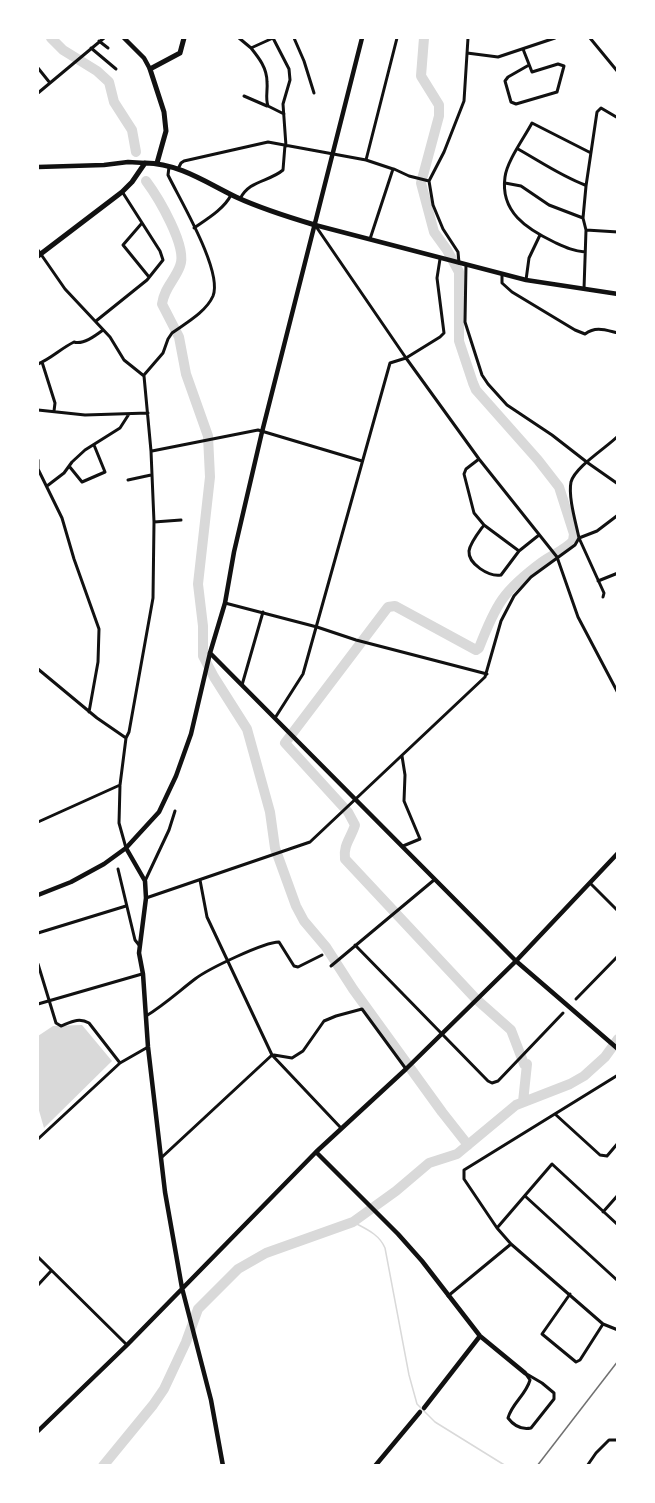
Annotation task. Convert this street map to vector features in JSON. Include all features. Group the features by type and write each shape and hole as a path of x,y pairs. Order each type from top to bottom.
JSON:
{"main road":[{"path":"157,163 165,131 164,112 150,69 180,52 184,38"},
{"path":"38,253 122,192 145,164 157,163 178,169 266,210 315,225"}],"street":[{"path":"38,93 104,38"},
{"path":"124,38 144,58 150,69"},
{"path":"177,38 183,46"},
{"path":"239,38 250,48 265,69 268,83 266,98 268,106"},
{"path":"240,199 251,185 283,170 286,145 283,101 290,81 289,69 273,38 250,48"},
{"path":"294,38 308,71 314,93"},
{"path":"38,895 86,874 126,848 159,812 192,734 204,678 225,603 234,552 262,432 362,38"},
{"path":"366,160 397,38"},
{"path":"459,263 458,252 443,229 433,205 429,181 444,152 464,101 468,38"},
{"path":"467,52 498,57 555,38"},
{"path":"590,38 618,72"},
{"path":"99,41 108,48"},
{"path":"91,48 116,69"},
{"path":"523,49 532,72 558,64 564,66 557,92 516,104 511,102 505,81 529,65"},
{"path":"38,69 50,83"},
{"path":"244,96 284,114"},
{"path":"584,289 586,230 583,219 597,112 601,108 618,118"},
{"path":"585,252 575,251 525,226 511,210 505,192 505,183 506,174 532,123 591,153"},
{"path":"178,169 184,161 268,142 366,160 429,181"},
{"path":"518,149 546,164 559,175 586,186"},
{"path":"38,167 128,162 145,164"},
{"path":"144,376 163,353 172,333 203,309 214,294 213,272 208,253 168,175 169,167"},
{"path":"370,241 393,169"},
{"path":"505,183 521,186 549,205 583,219"},
{"path":"96,321 149,277 163,257 122,192"},
{"path":"194,228 219,209 231,195"},
{"path":"142,223 123,245 149,277"},
{"path":"315,225 526,280 618,294"},
{"path":"315,225 406,358 479,459 555,555 578,617 618,693"},
{"path":"586,230 618,232"},
{"path":"526,280 529,258 540,235"},
{"path":"38,253 64,289 103,329 124,360 144,376 152,451 154,522 152,609 126,738 120,785 119,823 126,848 144,881 146,898 139,945 160,1160 182,1288 211,1400 223,1466"},
{"path":"276,718 303,674 390,363 406,358 444,333 437,278 442,259"},
{"path":"466,264 465,322 482,375 507,405 618,484"},
{"path":"502,274 502,283 512,292 575,330 585,334 599,328 618,333"},
{"path":"54,411 55,403 40,363 53,357 61,349 74,342 83,342 103,329"},
{"path":"38,410 85,416 148,413"},
{"path":"47,486 64,473 85,450 120,428 129,414"},
{"path":"152,451 258,430 362,461"},
{"path":"603,597 579,538 571,488 572,480 618,436"},
{"path":"69,466 82,482 105,472 94,445"},
{"path":"479,459 464,474 474,513 484,525 519,551"},
{"path":"38,460 38,469 62,518 99,629 98,662 89,712"},
{"path":"128,480 151,474"},
{"path":"146,898 310,842 487,674 501,621 514,596 531,577 555,555 575,545 579,538 597,531 618,515"},
{"path":"154,522 181,519"},
{"path":"484,525 469,548 469,555 477,567 496,576 501,575 519,551 539,536"},
{"path":"598,581 618,573"},
{"path":"225,603 487,674"},
{"path":"242,685 263,612"},
{"path":"210,655 276,718 516,961 618,1049"},
{"path":"38,669 89,712 126,738"},
{"path":"612,682 618,680"},
{"path":"402,756 405,775 404,801 420,839 402,847"},
{"path":"38,822 120,785"},
{"path":"144,881 152,868 175,811"},
{"path":"38,1431 127,1345 316,1152 406,1069 516,961 618,853"},
{"path":"118,869 135,940 139,945"},
{"path":"200,880 207,916 272,1055 341,1128"},
{"path":"332,966 434,880"},
{"path":"590,883 618,911"},
{"path":"38,933 126,906"},
{"path":"146,1016 167,1003 196,978 272,942 279,942 294,966 298,968 322,955"},
{"path":"355,945 492,1083 498,1081 563,1013"},
{"path":"576,999 618,956"},
{"path":"38,964 56,1023 61,1026 76,1020 89,1023 120,1063"},
{"path":"38,1004 143,974"},
{"path":"272,1055 292,1058 303,1051 324,1021 362,1009 406,1069"},
{"path":"38,1139 120,1063 148,1047"},
{"path":"160,1160 272,1055"},
{"path":"618,1075 464,1170 464,1179 496,1228 511,1244 603,1324 618,1330"},
{"path":"555,1114 600,1155 607,1156 618,1143"},
{"path":"316,1152 422,1261 480,1336 525,1373 554,1393 554,1399 531,1428 524,1429 512,1424 508,1418 510,1411 527,1389 530,1380 525,1373"},
{"path":"496,1228 552,1164 618,1225"},
{"path":"603,1212 618,1195"},
{"path":"525,1196 618,1281"},
{"path":"448,1296 511,1244"},
{"path":"38,1257 127,1345"},
{"path":"38,1285 51,1270"},
{"path":"570,1294 542,1334 576,1362 603,1324"},
{"path":"375,1466 480,1336"},
{"path":"587,1466 609,1440 618,1440"}],"shaded area":[{"path":"82,1025 112,1061 44,1128 38,1107 38,1036 53,1026"}],"waterway":[{"path":"51,38 63,50 97,71 109,82 114,102 132,130 136,152"},
{"path":"424,38 421,76 439,105 439,116 421,183 434,232 459,272 459,341 476,390 559,487 574,534 573,541 542,562 509,590 496,609 479,648 476,650 395,606 388,607 285,743 348,812 355,825 346,846 345,859 476,999 511,1030 524,1064 527,1064 523,1102"},
{"path":"146,181 158,198 180,247 180,266 165,293 162,304 179,337 186,374 208,436 210,477 198,584 203,626 203,656 247,729 270,812 275,848 296,906 304,921 326,947 353,989 468,1145"},
{"path":"103,1466 164,1389 186,1342 198,1309 238,1269 266,1253 353,1222 396,1191 429,1163 457,1154 516,1105 570,1084 584,1076 605,1057 618,1039"},
{"path":"353,1222 376,1235 385,1248 409,1375 417,1404 435,1422 506,1466"}],"railway":[{"path":"537,1466 618,1361"}]}
